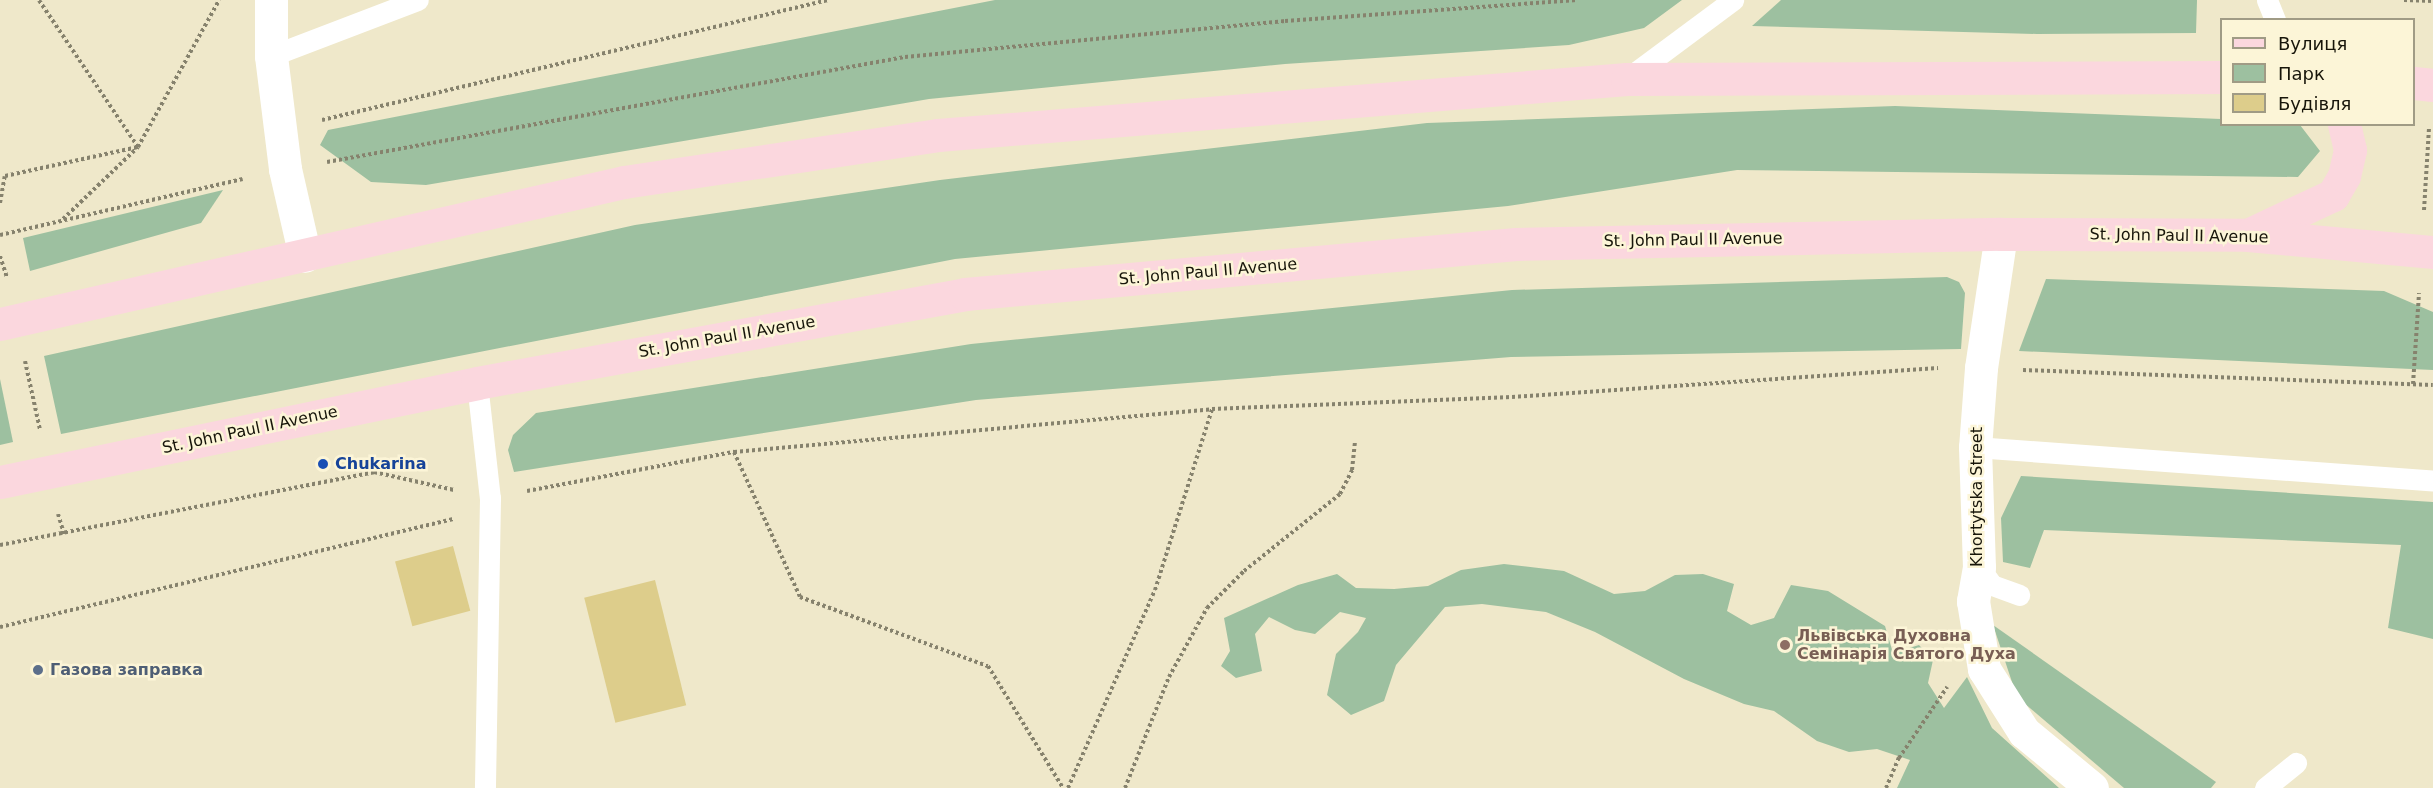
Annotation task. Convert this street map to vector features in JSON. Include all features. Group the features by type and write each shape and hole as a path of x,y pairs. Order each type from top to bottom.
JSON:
{"main road":[{"path":"0,324 624,182 938,135 1627,79 2220,77"},
{"path":"2415,83 2433,85"},
{"path":"2248,235 2332,195 2344,176 2350,150 2344,126"},
{"name":"St. John Paul II Avenue","path":"0,482 477,383 965,294 1516,244 2001,234 2248,235 2433,252"}],"street":[{"path":"271,0 271,56 285,169 305,256"},
{"name":"Khortytska Street","path":"2001,234 1981,368 1975,447 1979,567 1972,601 1984,669 2024,732 2092,788"}],"lane":[{"path":"271,56 418,0"},
{"path":"1627,79 1733,0"},
{"path":"2267,0 2274,18"},
{"path":"477,383 490,498 485,788"},
{"path":"1975,447 2433,481"},
{"path":"1979,567 1992,585 2019,595"},
{"path":"2265,788 2296,763"}],"path":[{"path":"39,0 138,147"},
{"path":"62,220 138,147 219,0"},
{"path":"318,121 828,0"},
{"path":"0,235 285,169 905,57 1285,21 1577,0"},
{"path":"2404,0 2433,1"},
{"path":"2424,204 2430,121"},
{"path":"0,203 2,177 138,147"},
{"path":"0,256 7,280"},
{"path":"2413,384 2419,293"},
{"path":"25,360 41,438"},
{"path":"0,627 452,520 490,498 734,452 1212,409 1512,397 1981,368 2433,385"},
{"path":"1065,788 1155,590 1212,409"},
{"path":"1125,788 1169,677 1207,608 1244,571 1340,494 1352,470 1355,441"},
{"path":"734,452 800,597 988,666 1065,788"},
{"path":"0,545 374,472 490,498"},
{"path":"57,510 64,534"},
{"path":"1886,788 1899,758 1950,683"}],"green space":[{"path":"995,0 1682,0 1644,28 1569,45 1285,64 929,99 426,185 371,182 320,145 328,130"},
{"path":"1781,0 2197,0 2196,33 2037,34 1752,26"},
{"path":"1895,106 2220,119 2220,126 2301,126 2320,151 2298,177 1737,170 1508,206 955,259 61,434 44,356 635,225 940,180 1427,123"},
{"path":"223,190 201,223 30,271 23,238"},
{"path":"1947,277 1959,282 1965,293 1961,349 1511,357 976,400 514,472 508,450 513,435 536,413 971,344 1512,290"},
{"path":"2046,279 2384,291 2433,312 2433,370 2019,351"},
{"path":"0,379 13,442 0,445"},
{"path":"2021,476 2433,502 2433,639 2388,628 2401,545 2044,530 2030,568 2003,562 2001,518"},
{"path":"1504,564 1564,571 1614,594 1645,591 1675,575 1703,574 1734,584 1727,611 1751,625 1774,618 1791,585 1828,591 1885,626 1893,653 1919,645 1933,660 1928,683 1944,708 1967,677 1992,728 2059,788 1897,788 1910,760 1877,749 1849,752 1817,741 1774,711 1744,704 1684,679 1595,632 1546,612 1482,604 1445,607 1396,665 1384,701 1351,715 1327,695 1336,654 1358,632 1366,618 1340,612 1315,634 1295,630 1269,617 1255,634 1262,671 1236,678 1221,666 1230,651 1224,618 1298,585 1337,574 1356,588 1394,589 1428,586 1461,570"},
{"path":"1993,625 2216,782 2211,788 2124,788 2017,697"}],"building":[{"path":"453,546 470,611 412,626 395,562"},
{"path":"655,580 686,705 615,723 584,598"}],"place":[{"name":"Chukarina","path":"323,464"},
{"name":"Львівська Духовна Семінарія Святого Духа","path":"1785,645"},
{"name":"Газова заправка","path":"38,670"}]}
